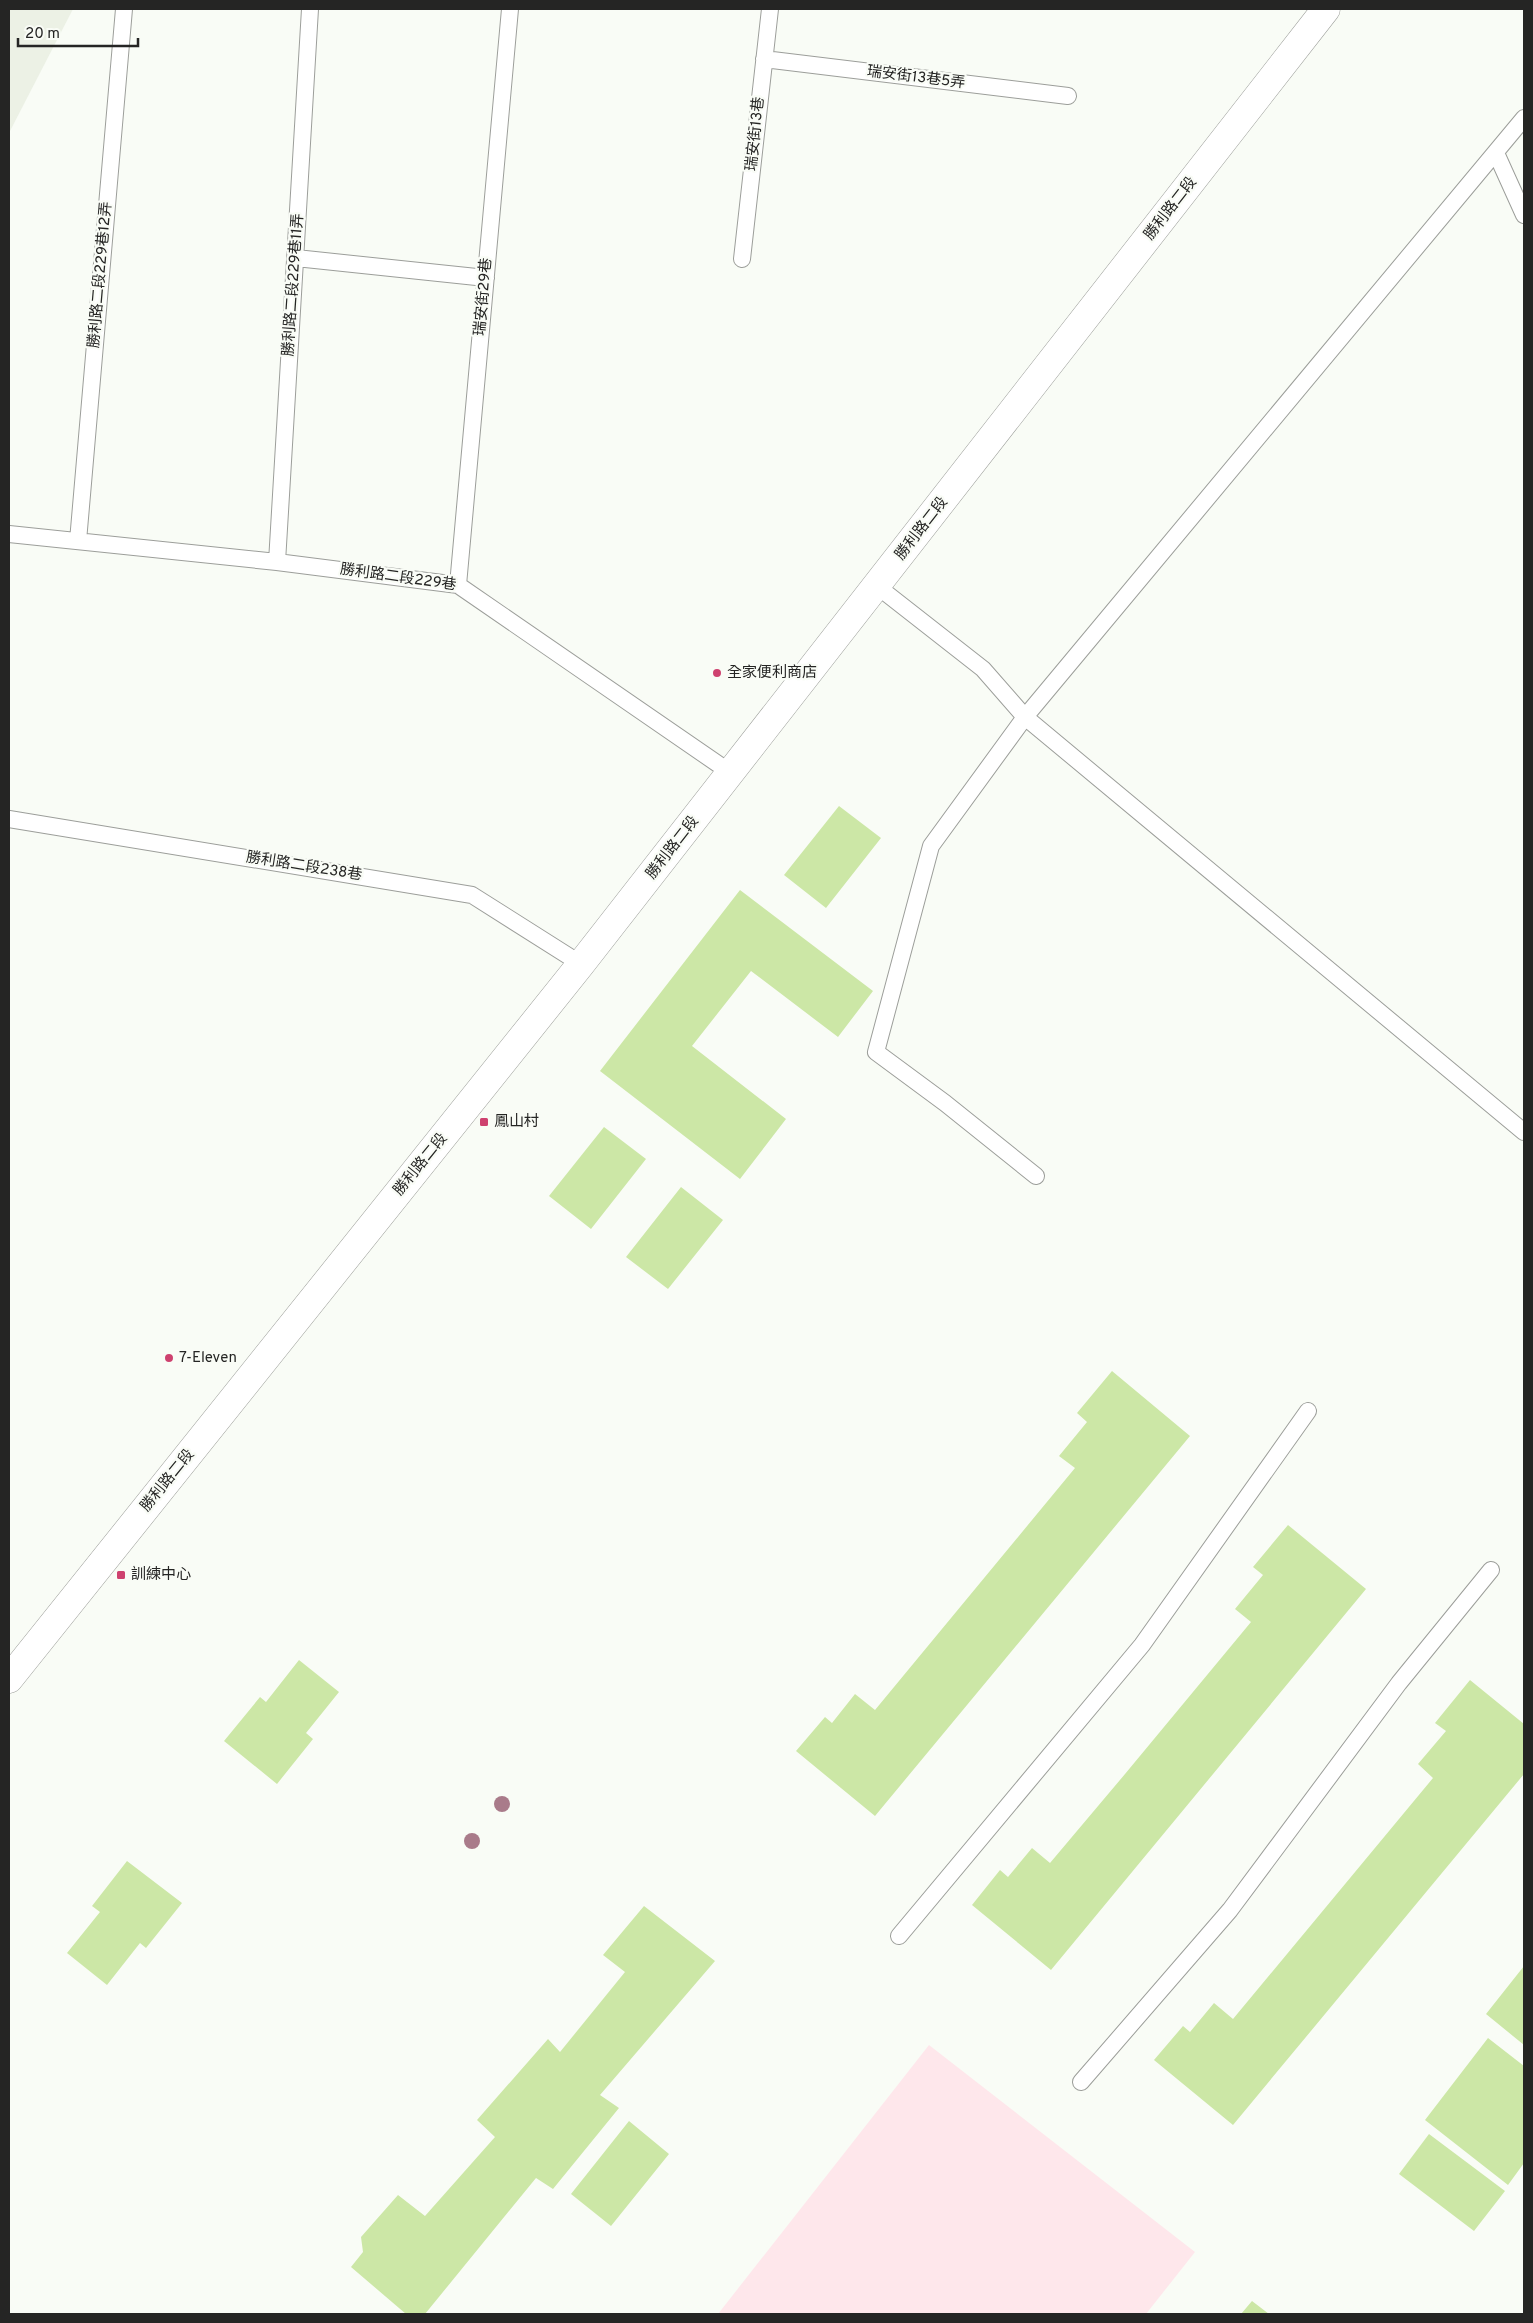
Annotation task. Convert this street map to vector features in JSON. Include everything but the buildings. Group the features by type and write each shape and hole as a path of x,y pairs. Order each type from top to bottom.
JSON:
{"main road":[{"name":"勝利路二段","path":"9,1679 581,964 1326,9"}],"lane":[{"name":"勝利路二段229巷12弄","path":"78,541 124,9"},
{"name":"勝利路二段229巷11弄","path":"277,562 310,9"},
{"name":"瑞安街29巷","path":"458,585 510,9"},
{"name":"瑞安街13巷","path":"742,259 770,9"},
{"name":"瑞安街13巷5弄","path":"764,59 1068,96"},
{"path":"1036,1176 946,1103 876,1052 931,846 1025,717 1524,118"},
{"path":"1496,153 1524,214"},
{"path":"296,258 486,278"},
{"name":"勝利路二段229巷","path":"9,534 277,562 458,585 731,773"},
{"path":"877,586 983,669 1025,717 1524,1132"},
{"name":"勝利路二段238巷","path":"9,819 472,895 581,964"},
{"path":"899,1936 1142,1645 1308,1411"},
{"path":"1081,2082 1230,1910 1399,1683 1491,1570"}],"shaded area":[{"path":"9,9 73,9 9,133"},
{"path":"929,2045 1195,2252 1146,2314 718,2314"}],"place":[{"name":"全家便利商店","path":"717,673"},
{"name":"鳳山村","path":"484,1122"},
{"name":"7-Eleven","path":"169,1358"},
{"name":"訓練中心","path":"121,1575"}]}
